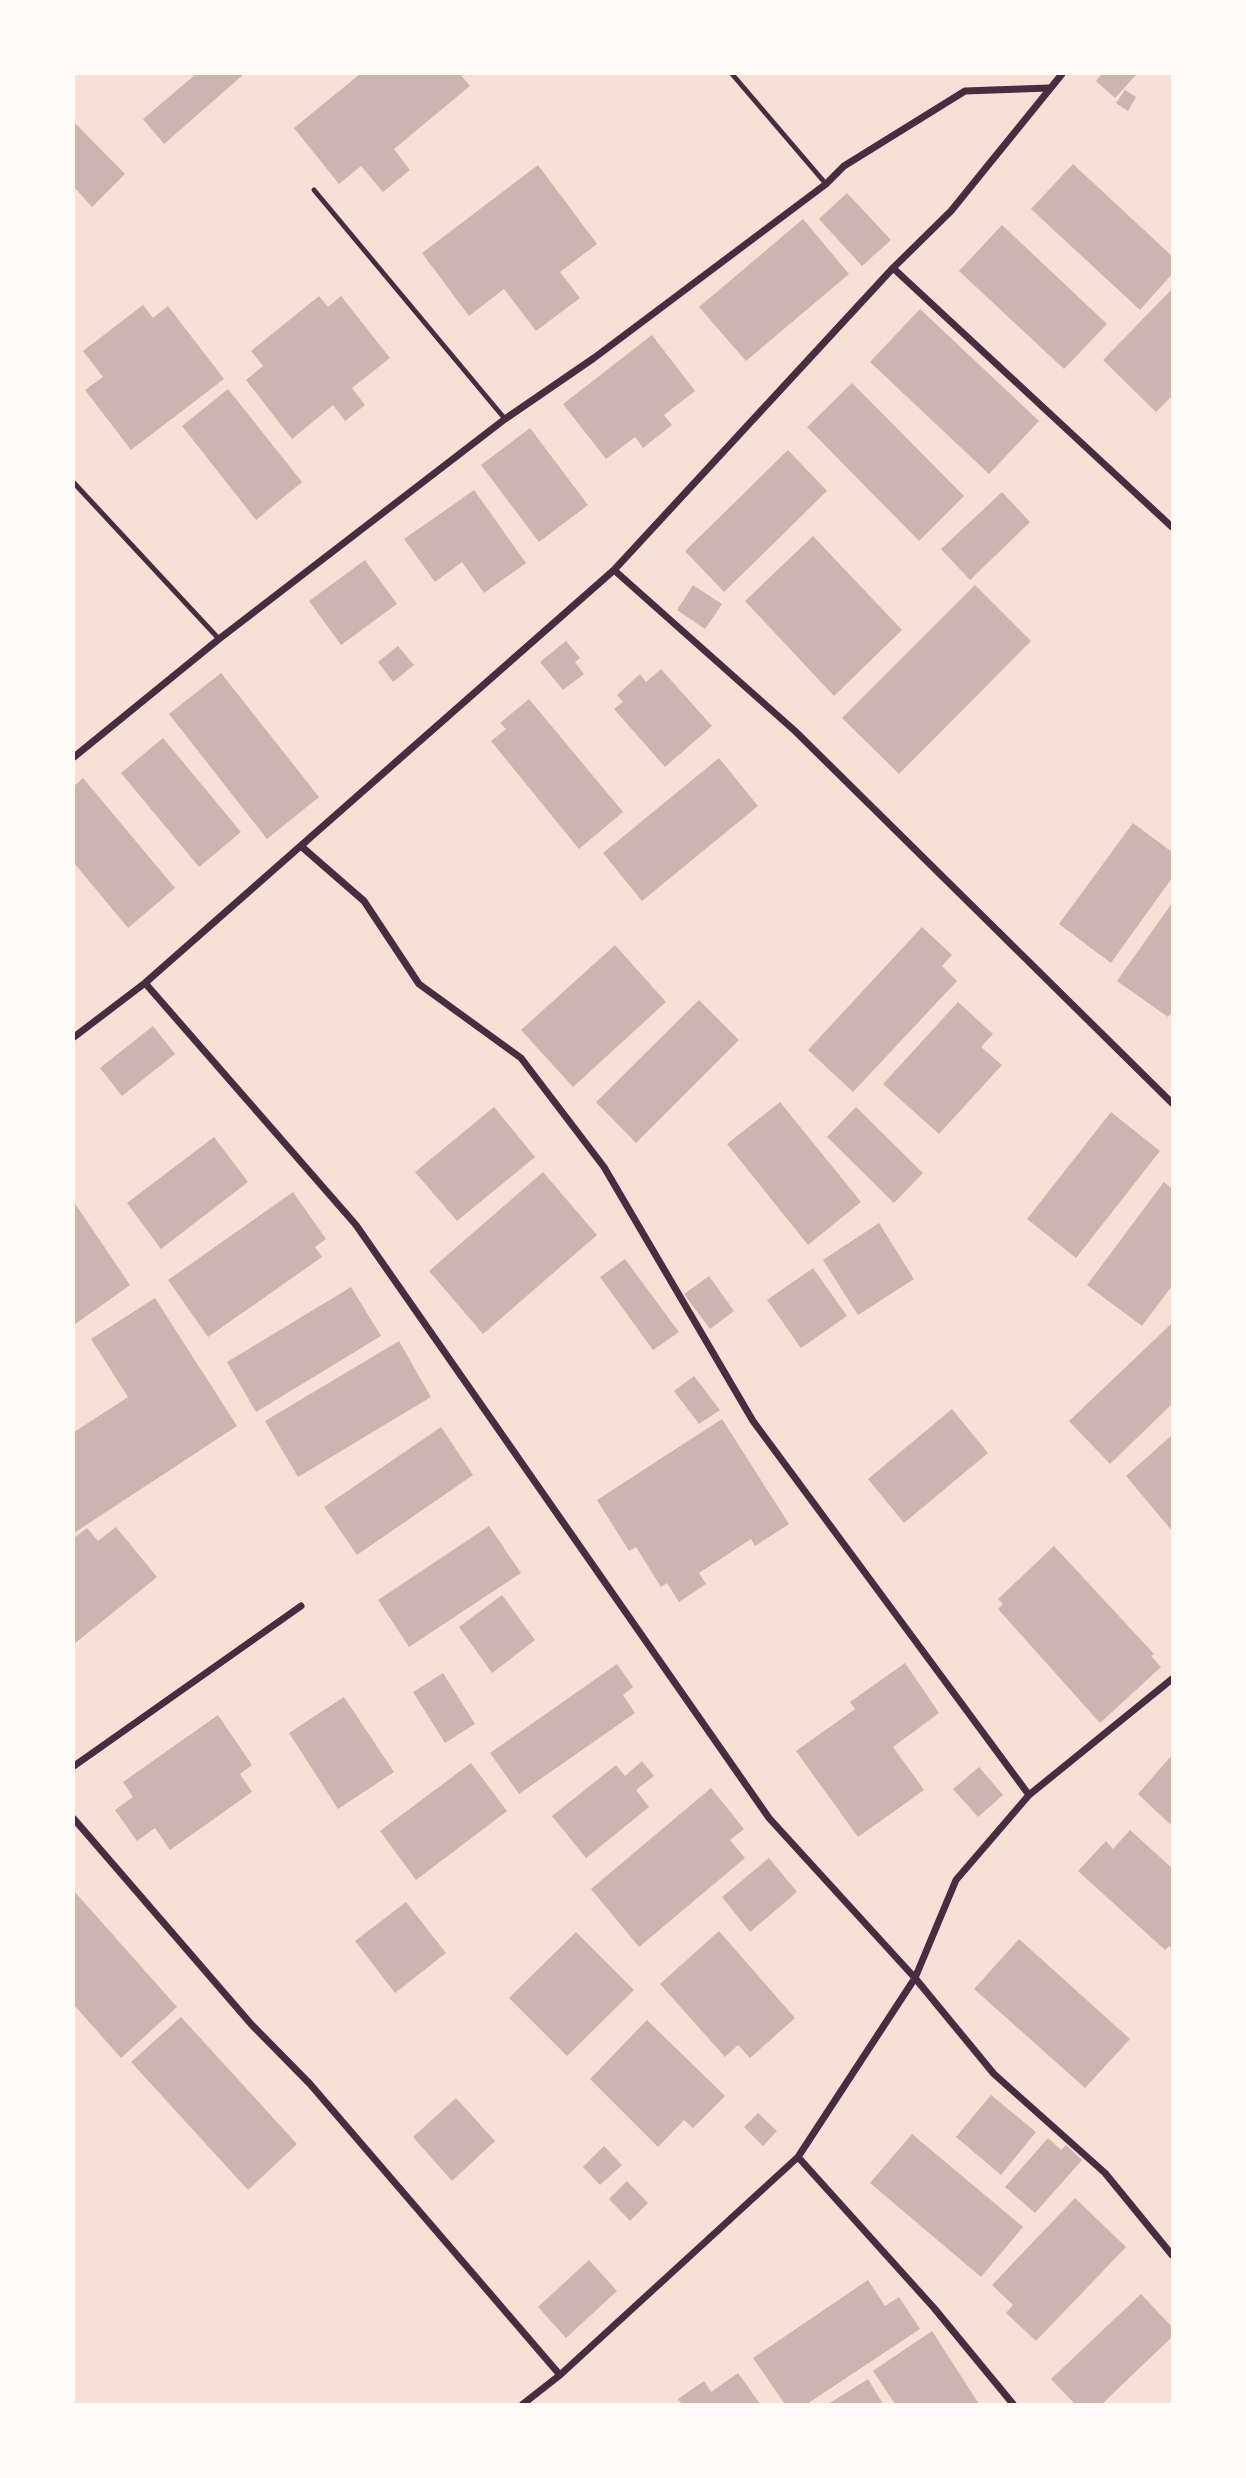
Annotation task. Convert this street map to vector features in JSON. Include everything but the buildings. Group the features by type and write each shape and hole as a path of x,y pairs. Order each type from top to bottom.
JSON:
{"street":[{"path":"74,1037 145,983 302,847 614,569 893,268 951,211 1062,74"},
{"path":"74,757 219,639 505,419 594,358 826,184 844,166 965,90 1049,88"},
{"path":"893,268 1172,527"},
{"path":"614,569 795,731 1172,1103"},
{"path":"302,847 364,901 419,984 521,1058 588,1145 604,1167 753,1421 1029,1795"},
{"path":"145,983 356,1225 769,1818 915,1979 994,2074 1105,2173 1172,2255"},
{"path":"74,1766 301,1606"},
{"path":"523,2404 560,2375 798,2157 915,1979 956,1880 1029,1795 1172,1679"},
{"path":"74,1819 251,2024 310,2084 560,2375"},
{"path":"798,2157 933,2308 1013,2404"}],"lane":[{"path":"732,74 826,184"},
{"path":"314,190 505,419"},
{"path":"74,483 219,639"}]}
